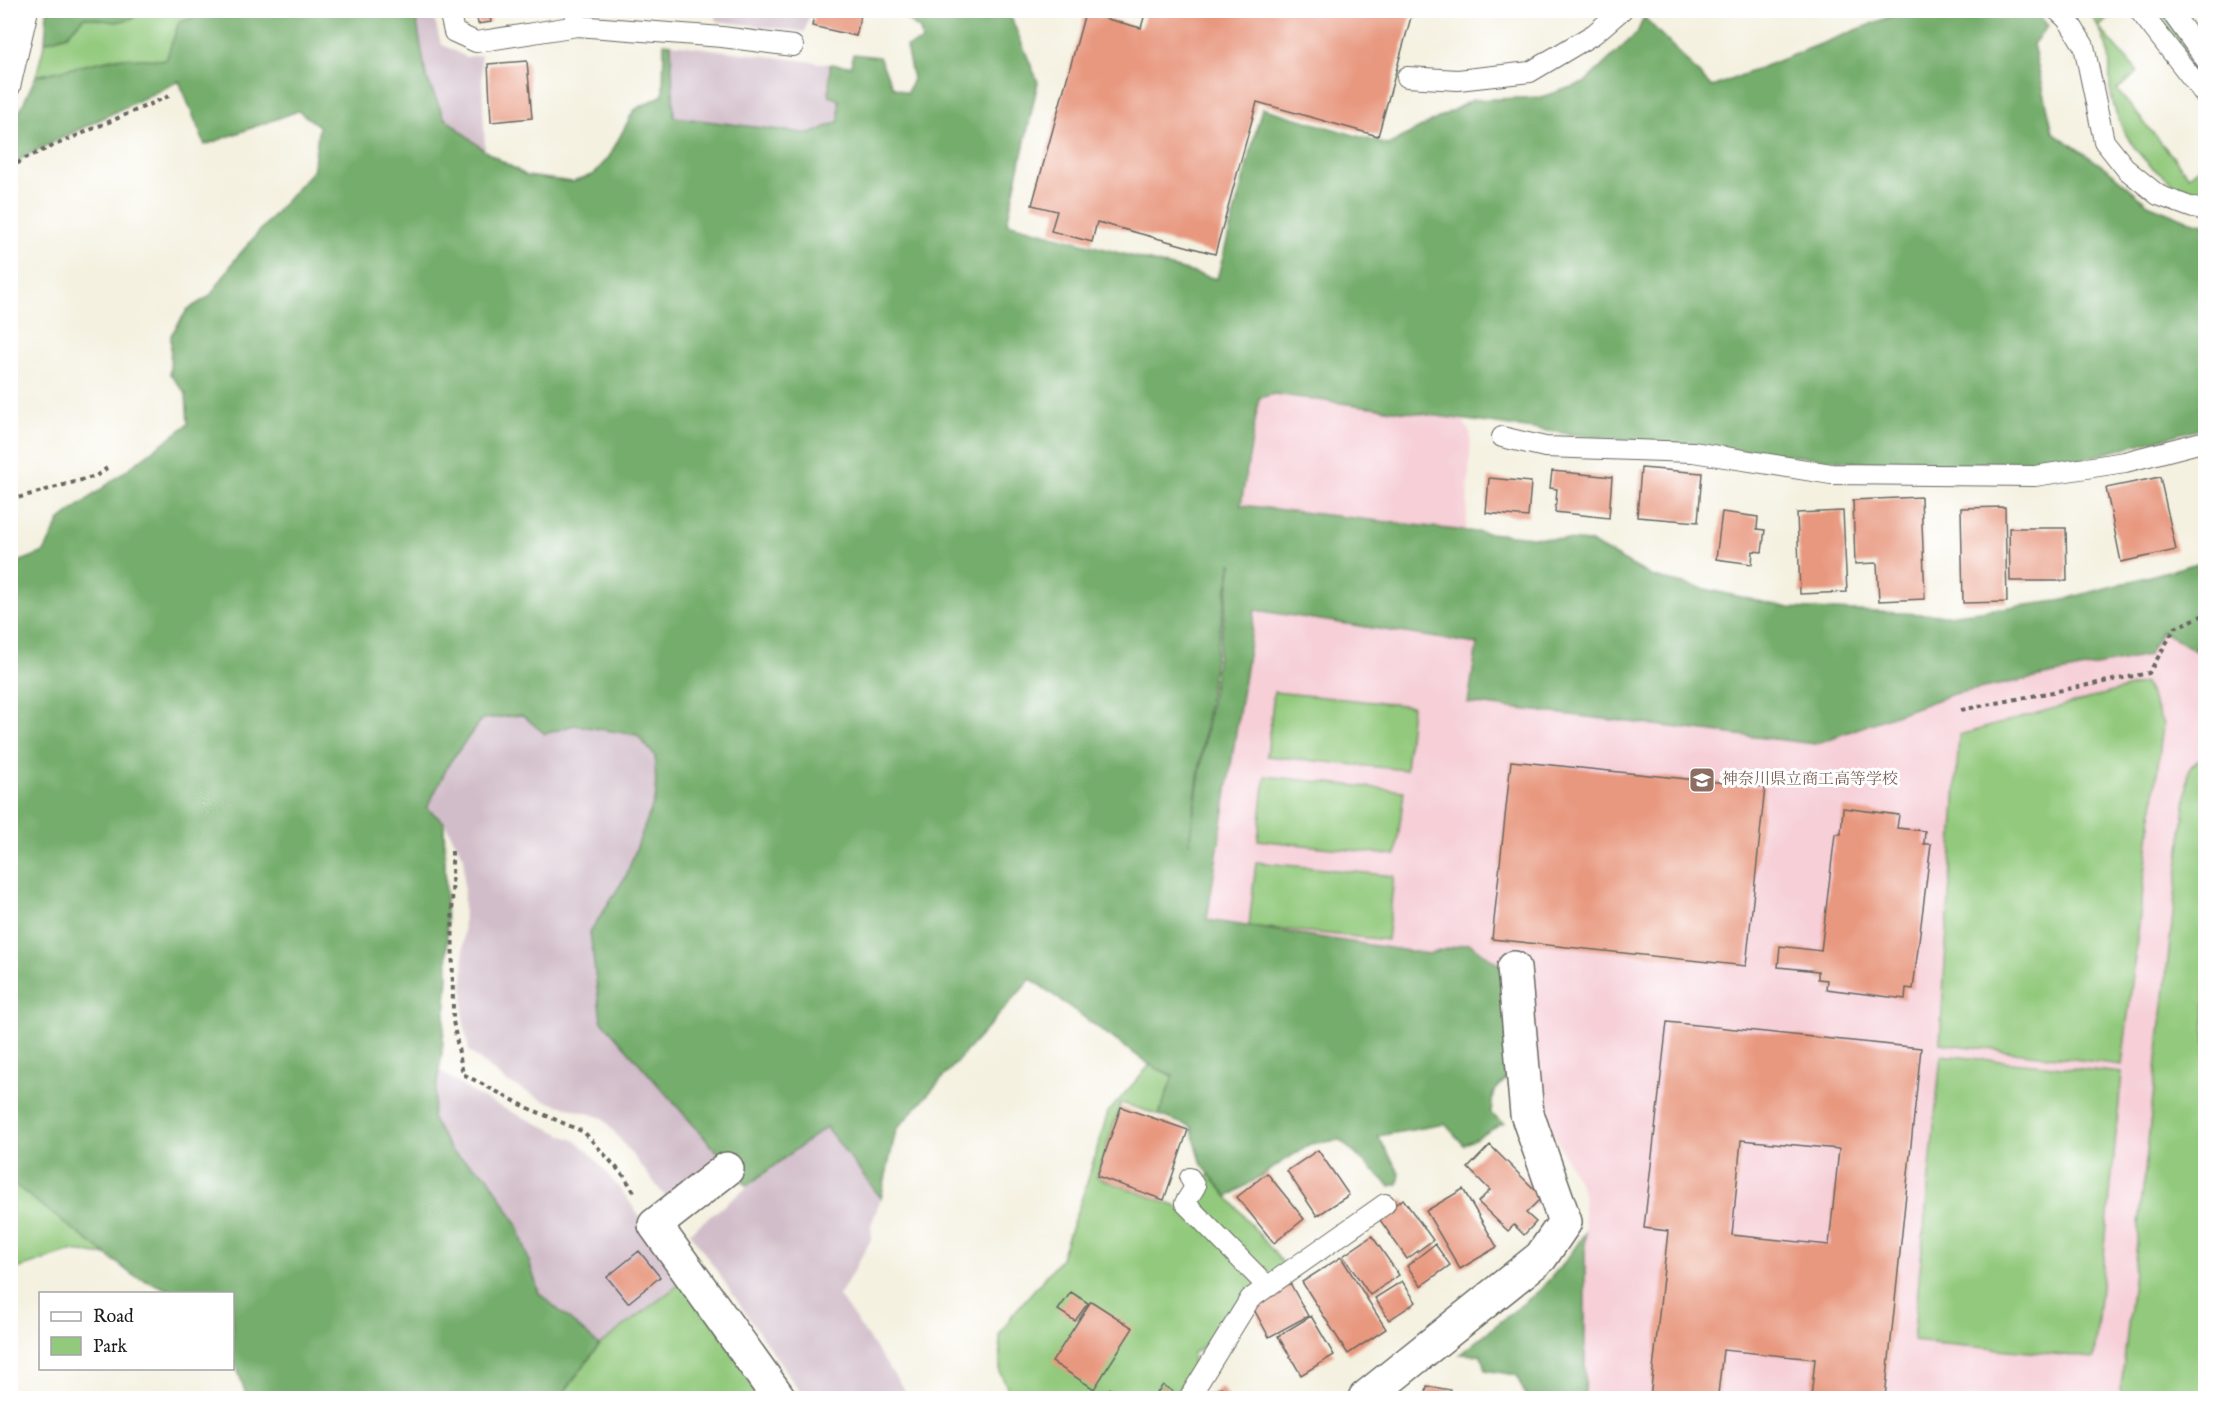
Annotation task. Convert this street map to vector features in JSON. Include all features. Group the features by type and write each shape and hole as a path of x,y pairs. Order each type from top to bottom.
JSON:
{"street":[{"path":"1365,1398 1541,1257 1565,1222 1527,1114 1514,968"},
{"path":"727,1169 655,1225 779,1398"}],"lane":[{"path":"10,87 28,10"},
{"path":"449,10 454,32 476,42 576,18 793,46"},
{"path":"1407,77 1458,80 1530,72 1594,34 1622,10"},
{"path":"2057,10 2068,20 2084,46 2104,141 2127,170 2158,195 2205,210"},
{"path":"2139,10 2205,96"},
{"path":"2170,10 2205,60"},
{"path":"1502,437 1545,447 1693,452 1832,474 2035,476 2125,462 2205,441"},
{"path":"1190,1178 1195,1187 1185,1203 1268,1287"},
{"path":"1189,1398 1250,1299 1385,1204"}],"path":[{"path":"10,169 25,158 169,96"},
{"path":"10,500 96,476 107,468"},
{"path":"1962,710 2149,673 2175,628 2205,614"},
{"path":"452,851 453,1022 463,1074 526,1107 584,1132 624,1176 655,1225"},
{"path":"1107,1398 1112,1388"}],"shaded area":[{"path":"715,10 810,11 805,32 717,21"},
{"path":"415,11 432,11 441,44 466,57 481,55 485,151 444,117 426,76"},
{"path":"671,44 830,64 829,95 839,100 839,121 811,134 674,117"},
{"name":"神奈川県立商工高等学校","path":"1274,394 1460,415 1471,435 1466,531 1590,542 1653,577 1789,608 1947,615 2001,610 2058,601 2205,561 2205,1398 1527,1398 1516,1375 1485,1370 1481,1355 1460,1354 1540,1290 1567,1259 1585,1233 1583,1192 1540,1107 1525,969 1174,945 1259,397"},
{"path":"522,715 545,734 574,725 637,735 655,756 656,796 626,876 591,932 601,1020 720,1154 668,1200 603,1118 545,1101 507,1082 469,1051 463,1019 464,857 444,822 426,809 450,762 482,719"},
{"path":"439,1070 471,1092 576,1141 589,1152 625,1195 684,1281 599,1345 539,1293 518,1226 488,1176 451,1151 432,1118"},
{"path":"826,1126 881,1198 871,1225 872,1238 839,1296 910,1398 804,1398 690,1232"}],"green space":[{"path":"248,10 415,11 426,76 444,117 485,151 527,176 573,182 594,174 609,157 634,110 663,95 664,43 671,44 674,117 811,134 839,121 839,100 829,96 830,64 851,66 853,54 879,57 893,87 907,93 913,79 906,47 922,41 920,30 896,11 1010,11 1038,82 1007,223 1217,279 1262,108 1388,145 1472,100 1541,97 1584,83 1637,33 1644,17 1712,87 1904,11 2036,11 2048,26 2033,44 2053,132 2110,171 2148,204 2187,220 2205,224 2205,427 2046,469 1891,465 1585,436 1274,394 1259,398 1241,505 1466,531 1590,542 1653,577 1789,608 1947,615 2058,601 2205,561 2205,657 2162,631 2147,656 1953,694 1815,744 1468,703 1477,644 1255,610 1207,920 1428,954 1469,943 1502,967 1513,1071 1493,1093 1491,1114 1504,1123 1464,1145 1445,1124 1378,1136 1400,1174 1398,1184 1390,1186 1340,1140 1310,1144 1228,1197 1202,1165 1191,1127 1159,1115 1173,1076 1150,1065 1031,979 896,1130 881,1198 826,1127 747,1186 601,1020 590,932 626,876 656,796 655,756 637,735 574,725 545,734 522,715 482,719 450,762 427,808 444,822 448,977 442,1053 432,1118 451,1151 488,1176 518,1226 539,1293 599,1345 560,1398 247,1398 234,1359 234,1292 174,1292 134,1276 11,1182 11,565 44,552 60,520 188,424 186,394 170,374 171,335 188,309 210,296 237,257 313,170 319,126 298,111 205,145 179,81 27,155 11,166 11,130 36,76 117,58 166,60 179,22 203,15","holes":["1232,564 1189,843 1214,664"]},
{"path":"47,11 132,11 134,18 116,22 84,17 67,35 45,42"},
{"path":"132,11 248,11 203,15 166,60 117,58 36,76 45,42 67,35 84,17 116,22 134,18"},
{"path":"2089,11 2116,11 2099,27 2138,72 2117,90 2189,176 2205,163 2205,197 2172,182 2144,159 2132,144 2116,112 2110,89 2108,51"},
{"path":"2151,11 2163,11 2204,71 2202,73"},
{"path":"2145,683 2163,724 2122,1065 1940,1043 1959,735"},
{"path":"1274,692 1412,706 1406,770 1267,756"},
{"path":"2205,755 2205,1398 2120,1398 2189,768"},
{"path":"1265,776 1404,791 1396,855 1258,840"},
{"path":"1256,862 1394,876 1387,940 1249,926"},
{"path":"1941,1055 2122,1073 2094,1358 1913,1341"},
{"path":"1150,1065 1173,1076 1159,1115 1121,1103 1096,1177 1186,1210 1209,1174 1286,1267 1213,1340 1193,1353 1193,1366 1176,1394 1163,1385 1153,1398 1013,1398 1000,1373 1000,1334 1013,1314 1060,1260 1086,1186 1108,1112"},
{"path":"11,1182 107,1255 71,1251 11,1271"},
{"path":"1585,1233 1585,1398 1527,1398 1516,1375 1485,1370 1481,1355 1460,1354 1540,1290 1567,1259"},
{"path":"684,1281 767,1398 560,1398 599,1345"}],"building":[{"path":"476,10 489,10 491,22 478,24"},
{"path":"815,10 862,10 856,36 812,26"},
{"path":"1146,10 1413,10 1378,136 1257,102 1215,254 1097,222 1092,242 1051,231 1057,211 1032,205 1085,13 1141,28"},
{"path":"527,61 532,118 491,122 488,64"},
{"path":"1641,468 1702,473 1698,522 1637,517"},
{"path":"1552,471 1612,477 1609,518 1555,512 1557,489 1550,488"},
{"path":"2160,477 2176,550 2121,562 2106,488"},
{"path":"1489,478 1531,482 1528,517 1486,513"},
{"path":"1921,497 1925,599 1879,601 1877,563 1855,564 1853,500"},
{"path":"2005,507 2007,602 1963,603 1961,508"},
{"path":"1843,511 1847,592 1800,594 1797,513"},
{"path":"1722,512 1758,517 1757,529 1765,530 1762,552 1753,551 1752,564 1716,559"},
{"path":"2009,528 2066,528 2067,581 2010,581"},
{"path":"1511,761 1765,787 1746,966 1492,939"},
{"path":"1843,808 1899,815 1897,828 1925,831 1924,844 1931,844 1913,989 1906,988 1905,999 1826,989 1827,980 1818,979 1818,971 1778,967 1780,946 1821,951 1835,834 1841,834"},
{"path":"1667,1022 1921,1048 1885,1398 1811,1398 1815,1359 1723,1350 1718,1394 1747,1398 1650,1398 1668,1231 1644,1228","holes":["1741,1140 1839,1149 1829,1245 1732,1235"]},
{"path":"1121,1107 1188,1130 1164,1200 1097,1176"},
{"path":"1490,1145 1542,1197 1526,1213 1536,1222 1524,1235 1514,1225 1508,1231 1478,1202 1490,1190 1468,1168"},
{"path":"1318,1150 1349,1195 1317,1216 1287,1171"},
{"path":"1267,1173 1304,1219 1274,1243 1237,1197"},
{"path":"1463,1189 1497,1247 1460,1269 1426,1211"},
{"path":"1403,1199 1433,1240 1407,1259 1378,1217"},
{"path":"1372,1236 1399,1275 1370,1295 1343,1256"},
{"path":"1435,1244 1450,1265 1421,1286 1407,1266"},
{"path":"639,1251 660,1277 628,1303 607,1277"},
{"path":"1341,1257 1386,1329 1348,1354 1302,1282"},
{"path":"1402,1281 1416,1302 1389,1320 1375,1298"},
{"path":"1290,1283 1308,1316 1269,1337 1251,1304"},
{"path":"1071,1292 1088,1303 1075,1321 1058,1310"},
{"path":"1091,1301 1133,1328 1094,1389 1052,1362"},
{"path":"1311,1316 1334,1355 1301,1375 1278,1336"},
{"path":"1163,1385 1175,1393 1171,1398 1153,1398"},
{"path":"1427,1386 1451,1390 1450,1398 1425,1398"},
{"path":"1221,1387 1230,1398 1206,1398"}],"place":[{"name":"神奈川県立商工高等学校","path":"1702,780"}]}
